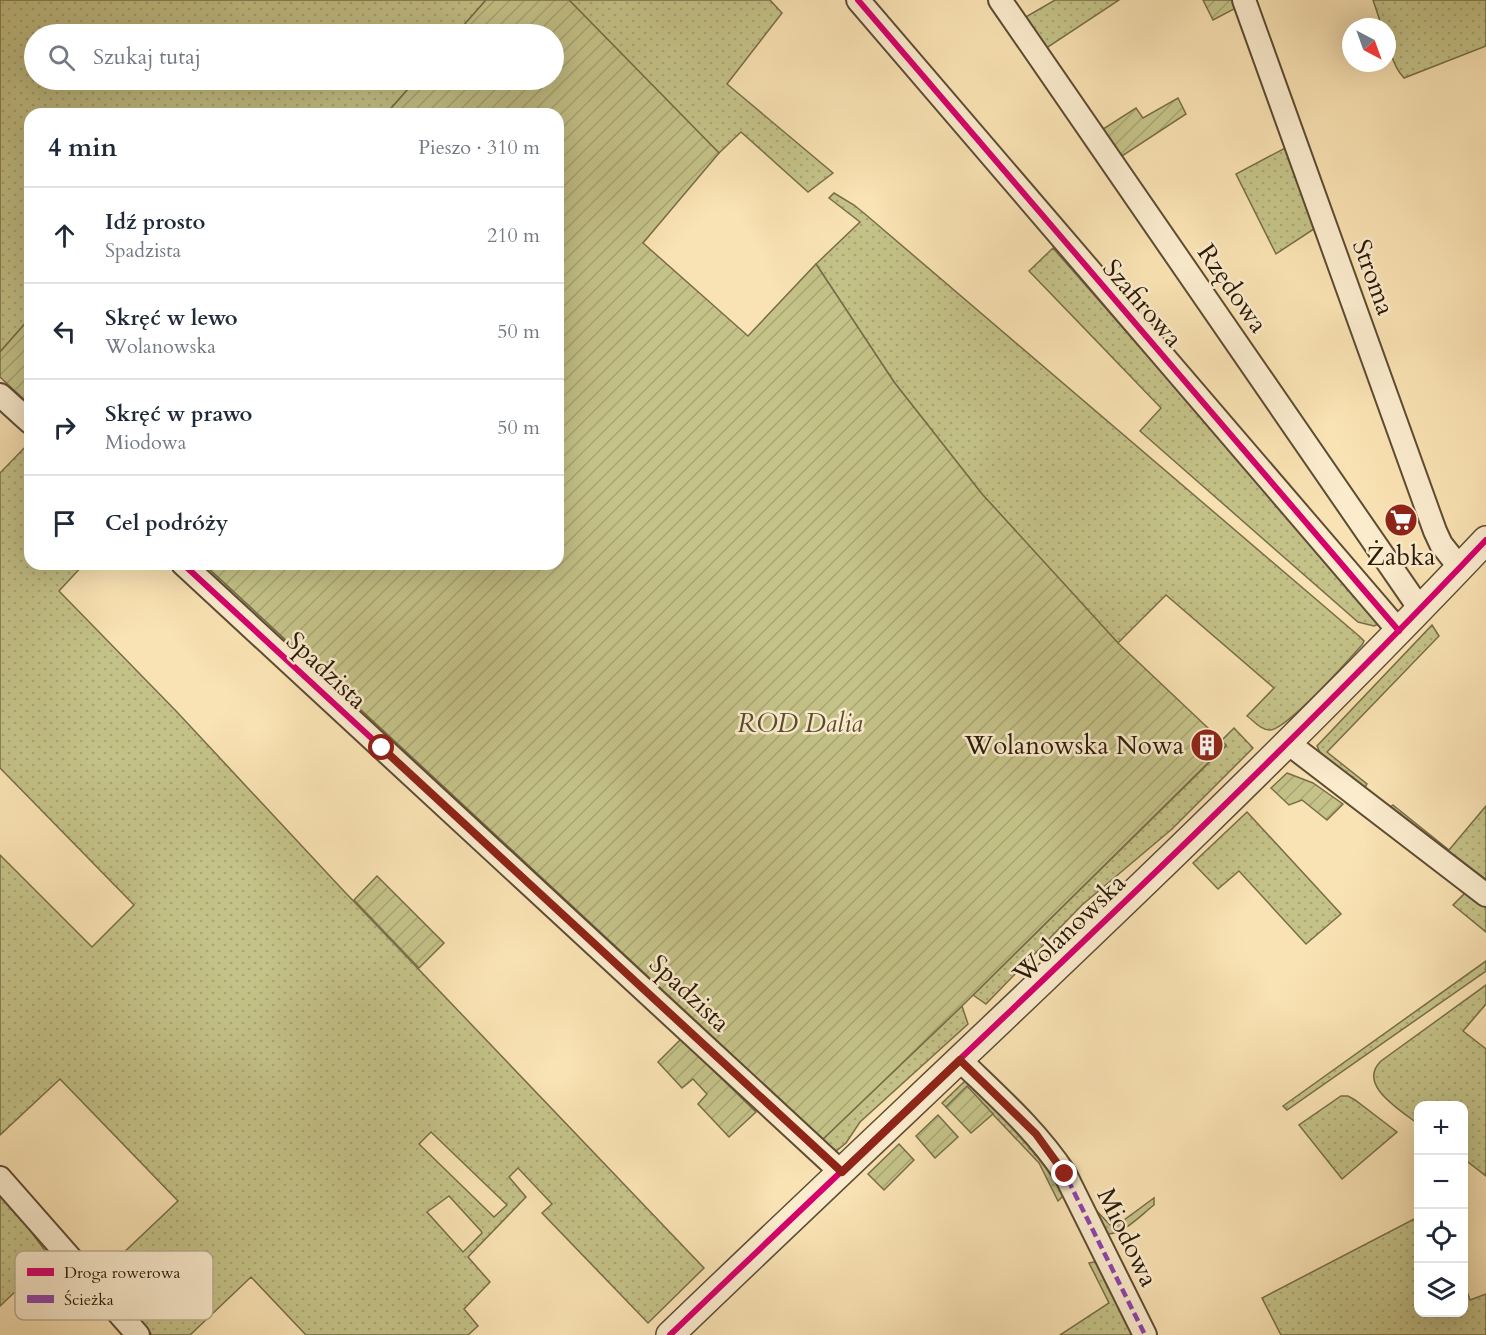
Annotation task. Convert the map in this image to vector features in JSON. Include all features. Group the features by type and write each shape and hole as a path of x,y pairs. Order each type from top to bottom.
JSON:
{"street":[{"name":"Szafirowa","path":"858,0 1399,631"},
{"name":"Rzędowa","path":"1000,0 1420,609"},
{"name":"Stroma","path":"1244,0 1434,531 1460,568"},
{"path":"0,395 24,417"},
{"name":"Wolanowska","path":"670,1335 960,1060 1288,743 1486,540"},
{"name":"Spadzista","path":"190,570 842,1172"},
{"path":"1288,743 1486,895"},
{"name":"Miodowa","path":"960,1060 1036,1134 1053,1155 1065,1174 1145,1335"},
{"path":"0,1178 64,1251"},
{"path":"125,1320 138,1335"}],"green space":[{"path":"0,0 486,0 465,24 24,24 24,90 407,90 391,108 24,108 24,325 0,352"},
{"name":"ROD Dalia","path":"486,0 569,0 719,153 643,243 748,336 816,264 894,382 982,494 1118,643 1226,745 962,1006 823,1139 210,570 564,570 564,108 391,108 407,90 564,90 564,24 465,24"},
{"path":"569,0 770,0 782,13 727,84 833,173 808,192 741,132 719,153"},
{"path":"1055,0 1119,0 1045,49 1024,18"},
{"path":"1203,0 1233,0 1236,8 1213,20"},
{"path":"1373,0 1486,0 1486,46 1404,78 1396,66 1396,18 1379,18"},
{"path":"1178,98 1186,114 1119,158 1100,131 1136,108 1143,118"},
{"path":"1287,147 1317,227 1276,254 1236,174"},
{"path":"834,193 865,214 1364,641 1318,693 1279,727 1264,729 1247,716 1274,688 1166,595 1118,643 982,494 894,382 816,264 860,222 829,198"},
{"path":"1053,248 1381,623 1374,626 1358,622 1140,431 1161,408 1029,271"},
{"path":"24,325 24,399 0,377 0,352"},
{"path":"24,448 24,570 78,570 59,591 177,712 341,888 704,1268 648,1323 542,1213 552,1204 518,1168 509,1177 526,1197 468,1257 490,1282 464,1309 478,1326 468,1335 306,1335 251,1277 213,1313 213,1251 125,1251 178,1201 60,1079 0,1135 0,855 92,947 134,905 0,768 0,473","holes":["431,1132 507,1205 494,1217 419,1144","449,1196 482,1233 463,1252 427,1212"]},
{"path":"203,570 210,570 823,1139 962,1006 968,1024 860,1122 846,1143 835,1152"},
{"path":"1432,625 1439,636 1327,752 1367,784 1364,789 1321,755 1317,746"},
{"path":"1234,728 1253,748 1172,829 1082,905 986,1004 973,995 1226,746 1221,741"},
{"path":"1287,773 1313,783 1343,804 1327,820 1302,800 1289,805 1271,788"},
{"path":"1393,805 1449,850 1486,806 1486,882 1389,808"},
{"path":"1247,812 1341,914 1306,944 1239,871 1218,889 1193,863"},
{"path":"377,876 444,943 419,968 354,900"},
{"path":"1467,891 1486,906 1486,932 1453,905"},
{"path":"1486,961 1486,971 1287,1110 1283,1106"},
{"path":"1486,985 1486,1004 1463,1031 1486,1049 1486,1176 1468,1162 1468,1101 1414,1101 1414,1121 1384,1097 1378,1088 1374,1079 1375,1070 1381,1061"},
{"path":"681,1039 756,1112 729,1137 698,1104 707,1094 693,1079 682,1088 658,1062"},
{"path":"966,1080 1045,1159 1065,1194 1058,1201 1039,1163 967,1087 946,1107 942,1103"},
{"path":"967,1086 993,1114 971,1133 946,1107"},
{"path":"1341,1096 1348,1096 1355,1100 1397,1132 1342,1179 1299,1125"},
{"path":"938,1115 958,1137 935,1158 916,1136"},
{"path":"899,1144 914,1160 884,1190 868,1174"},
{"path":"0,1192 46,1251 15,1251 15,1292 0,1306"},
{"path":"1154,1198 1154,1205 1126,1228 1107,1234 1091,1205 1113,1228"},
{"path":"1414,1219 1414,1317 1468,1317 1468,1294 1470,1300 1486,1294 1486,1335 1281,1335 1262,1298"},
{"path":"1098,1261 1135,1335 1060,1335 1109,1303 1089,1263"},
{"path":"139,1320 206,1320 190,1335 152,1335"}],"marked path":[{"path":"960,1060 1029,1128 1065,1174 1145,1335"}],"cycle path":[{"path":"858,0 1399,631"},
{"path":"670,1335 1287,744 1486,540"},
{"path":"189,570 841,1172"}],"place":[{"name":"Żabka","path":"1401,520"},
{"name":"Wolanowska Nowa","path":"1207,745"}],"route":[{"path":"382,748 842,1172 960,1060 1036,1134 1065,1174"}]}
